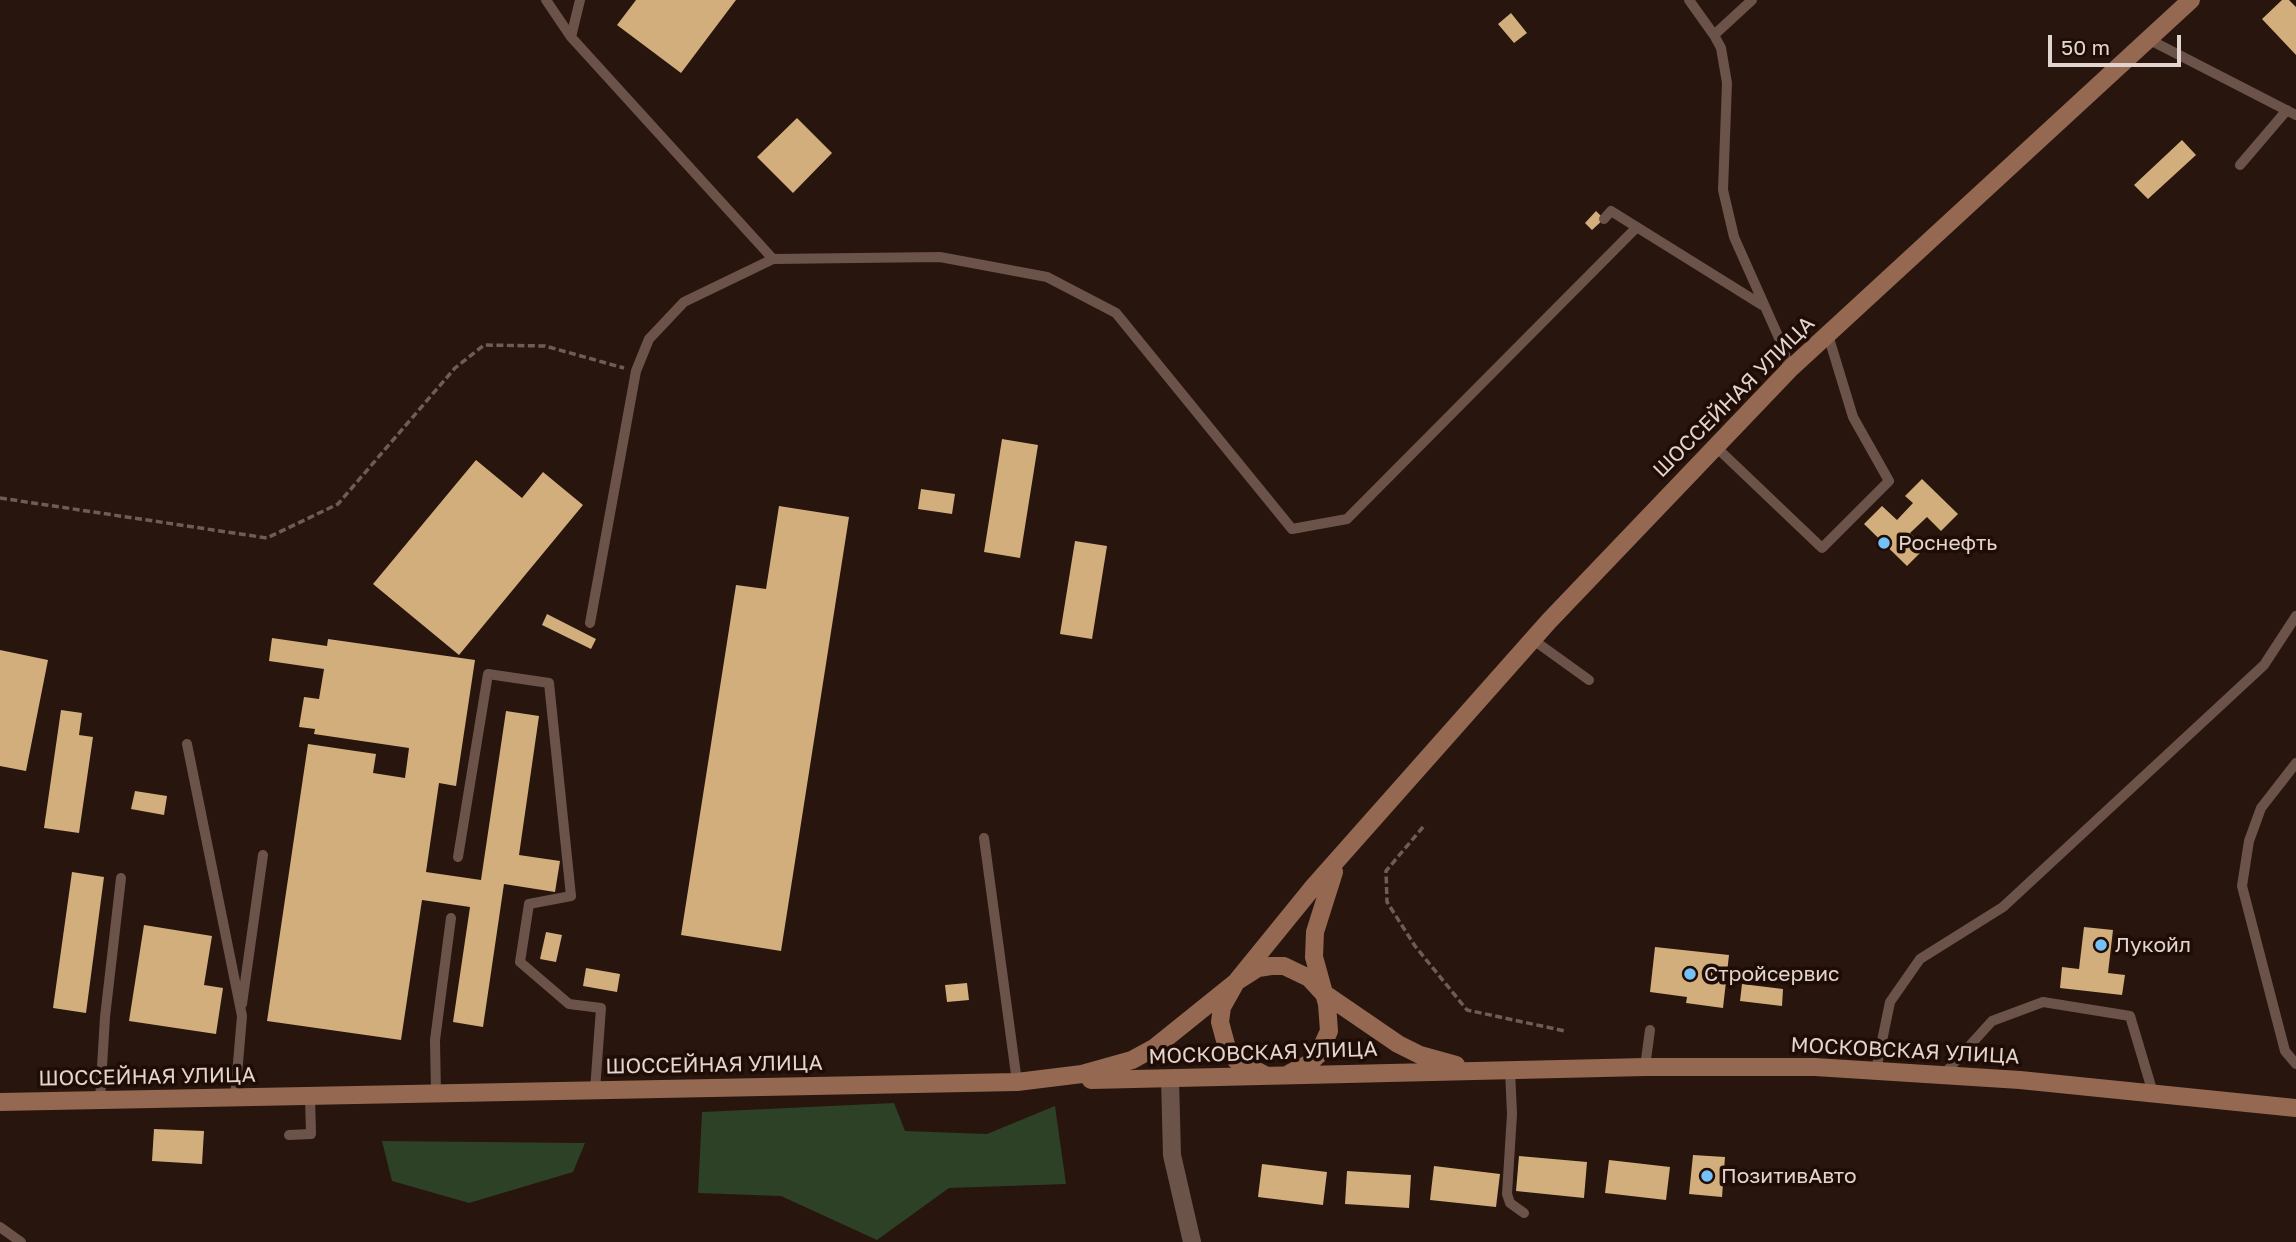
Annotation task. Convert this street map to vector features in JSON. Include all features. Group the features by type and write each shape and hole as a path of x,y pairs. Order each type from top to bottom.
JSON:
{"main road":[{"name":"ШОССЕЙНАЯ УЛИЦА","path":"0,1102 1017,1082 1095,1071 1132,1060 1154,1048 1236,982 1341,857 1532,639 1789,370 2190,0"},
{"name":"ШОССЕЙНАЯ УЛИЦА","path":"1322,992 1314,957 1315,932 1326,890 1341,857"},
{"name":"МОСКОВСКАЯ УЛИЦА","path":"1236,982 1258,968 1284,967 1309,978 1322,992 1375,1031 1420,1055 1474,1068 1510,1070"},
{"path":"1236,982 1222,1007 1222,1035 1236,1060 1247,1068 1275,1076 1296,1072 1308,1065 1325,1044 1330,1017 1322,992"},
{"name":"МОСКОВСКАЯ УЛИЦА","path":"1017,1082 1645,1067 1876,1070 1944,1074 2296,1108"}],"street":[{"path":"1170,1079 1172,1155 1192,1242"}],"lane":[{"path":"546,0 571,37 773,259"},
{"path":"571,37 580,0"},
{"path":"1689,0 1721,48 1727,83 1723,190 1734,237 1783,347 1789,370"},
{"path":"1714,35 1752,0"},
{"path":"2148,39 2291,113 2240,165"},
{"path":"1604,219 1611,211 1763,305"},
{"path":"590,623 636,371 649,339 684,302 773,259 940,257 1047,277 1116,313 1292,529 1347,519 1637,227"},
{"path":"1715,446 1822,548 1889,481 1853,417 1828,335"},
{"path":"1876,1070 1890,1002 1920,959 2004,907 2264,665 2296,616"},
{"path":"1532,639 1589,680"},
{"path":"458,857 488,674 549,683 571,896 529,904 520,962 569,1004 601,1008 595,1090"},
{"path":"187,744 241,1011"},
{"path":"2296,762 2261,808 2249,841 2242,886 2285,1051 2296,1064"},
{"path":"984,838 1017,1082"},
{"path":"234,1098 241,1011 263,855"},
{"path":"100,1100 105,1017 121,878"},
{"path":"436,1094 435,1040 451,918"},
{"path":"1944,1074 1992,1021 2043,1002 2130,1016 2153,1093"},
{"path":"1645,1067 1650,1030"},
{"path":"1510,1070 1513,1114 1507,1194 1510,1203 1524,1213"},
{"path":"289,1135 311,1133 310,1096"},
{"path":"0,1227 21,1242"}],"path":[{"path":"0,498 267,538 338,504 455,369 484,345 545,346 636,371"},
{"path":"1423,827 1386,871 1387,902 1415,946 1467,1010 1565,1031"}],"green space":[{"path":"894,1103 905,1131 987,1134 1055,1106 1066,1184 949,1188 877,1240 781,1196 698,1193 702,1112"},
{"path":"382,1141 585,1143 573,1172 469,1203 392,1181"}],"building":[{"path":"636,0 736,0 681,73 617,25"},
{"path":"2282,0 2289,0 2296,7 2296,55 2262,19"},
{"path":"1511,13 1527,33 1514,43 1498,24"},
{"path":"797,118 832,153 793,193 757,157"},
{"path":"2182,140 2196,155 2148,199 2134,185"},
{"path":"1596,211 1604,219 1592,230 1585,223"},
{"path":"1002,439 1038,445 1020,558 984,552"},
{"path":"476,460 522,498 543,472 583,505 459,655 373,584"},
{"path":"1922,479 1958,514 1941,531 1927,517 1910,533 1925,548 1907,566 1864,524 1882,506 1897,520 1913,503 1905,496"},
{"path":"921,489 955,494 952,514 918,509"},
{"path":"779,506 849,517 781,951 681,935 736,585 766,589"},
{"path":"1075,541 1107,546 1092,639 1060,634"},
{"path":"547,614 596,639 591,649 542,625"},
{"path":"272,638 327,646 328,639 475,660 456,786 439,783 426,872 481,880 506,711 539,716 519,855 560,861 555,892 504,884 483,1027 453,1022 470,907 422,900 401,1040 267,1021 308,744 376,754 373,773 405,778 409,748 314,734 315,729 299,727 304,697 319,699 324,669 269,661"},
{"path":"0,650 48,660 26,771 0,766"},
{"path":"61,710 82,713 79,735 93,737 79,833 44,828"},
{"path":"135,791 167,796 164,815 131,809"},
{"path":"72,872 104,877 86,1013 53,1008"},
{"path":"144,925 212,936 204,985 223,988 216,1034 129,1021"},
{"path":"2084,927 2113,930 2108,973 2125,975 2122,995 2060,988 2062,967 2079,969"},
{"path":"546,932 562,935 556,962 540,959"},
{"name":"Стройсервис","path":"1655,947 1729,955 1723,1008 1686,1003 1687,997 1650,992"},
{"path":"586,968 620,974 617,992 583,986"},
{"path":"967,983 969,1000 947,1002 945,985"},
{"path":"1742,984 1783,989 1782,1006 1740,1001"},
{"path":"154,1129 204,1131 202,1164 152,1161"},
{"name":"ПозитивАвто","path":"1693,1155 1725,1157 1722,1197 1689,1194"},
{"path":"1519,1156 1587,1162 1584,1198 1516,1191"},
{"path":"1609,1160 1670,1167 1666,1200 1605,1193"},
{"path":"1262,1164 1327,1172 1323,1205 1258,1197"},
{"path":"1434,1166 1500,1174 1496,1207 1430,1200"},
{"path":"1347,1171 1411,1175 1409,1208 1345,1204"}],"place":[{"name":"Роснефть","path":"1884,543"},
{"name":"Лукойл","path":"2101,945"},
{"name":"Стройсервис","path":"1690,974"},
{"name":"ПозитивАвто","path":"1707,1176"}]}
